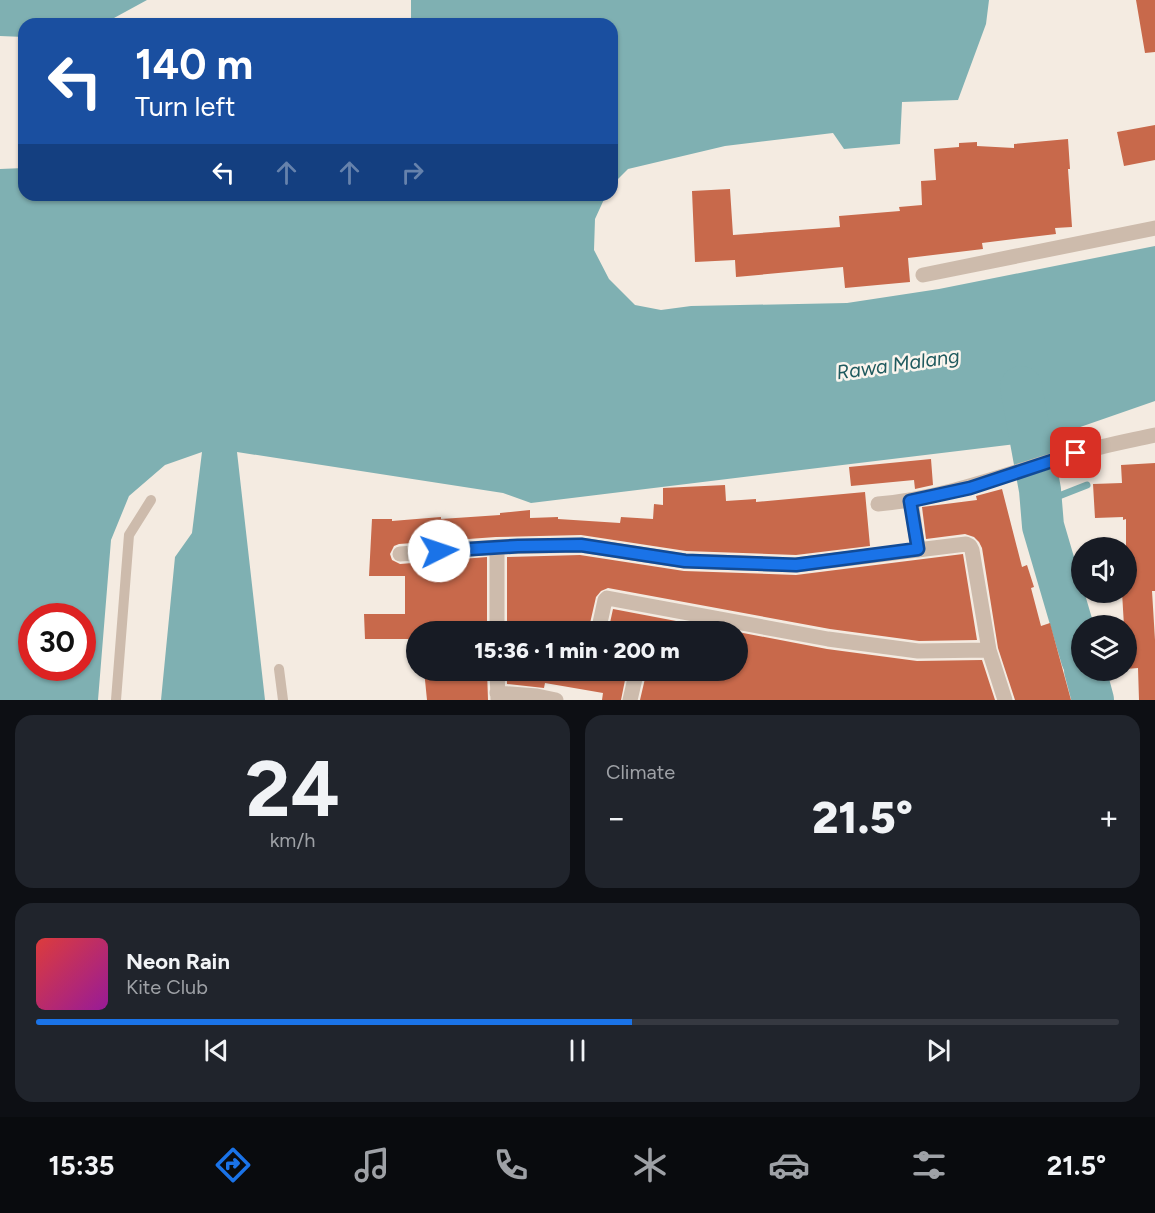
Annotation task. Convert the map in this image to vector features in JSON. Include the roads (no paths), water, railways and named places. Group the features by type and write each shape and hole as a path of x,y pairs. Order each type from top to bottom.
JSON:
{"street":[{"path":"923,275 1155,228"},
{"path":"878,504 910,501 970,488 1076,453 1155,435"},
{"path":"910,501 918,549"},
{"path":"400,554 497,547 589,545 685,561 787,565 966,544 970,546 989,650 1005,700"},
{"path":"497,547 497,621"},
{"path":"600,621 607,598 731,621"},
{"path":"748,624 828,639 918,651 989,650"},
{"path":"497,681 497,697 537,696 556,700"},
{"path":"630,700 634,681"}],"lane":[{"path":"116,700 129,535 151,500"},
{"path":"279,669 283,700"}],"water":[{"path":"0,0 147,0 114,18 18,18 18,37 0,36"},
{"path":"411,0 989,0 986,24 958,100 902,102 900,144 844,149 833,133 725,146 628,169 618,179 618,18 411,18"},
{"name":"Rawa Malang","path":"18,168 18,201 603,201 595,219 594,250 609,279 635,305 661,310 691,306 847,303 939,289 1155,246 1155,401 1040,441 531,503 503,493 237,452 265,700 161,700 175,557 192,533 202,452 165,465 129,496 111,540 98,700 0,700 0,169"}],"waterway":[{"path":"1021,387 1040,490 1043,526 1071,621"},
{"path":"1041,503 1087,485"},
{"path":"1088,681 1093,700"}]}
